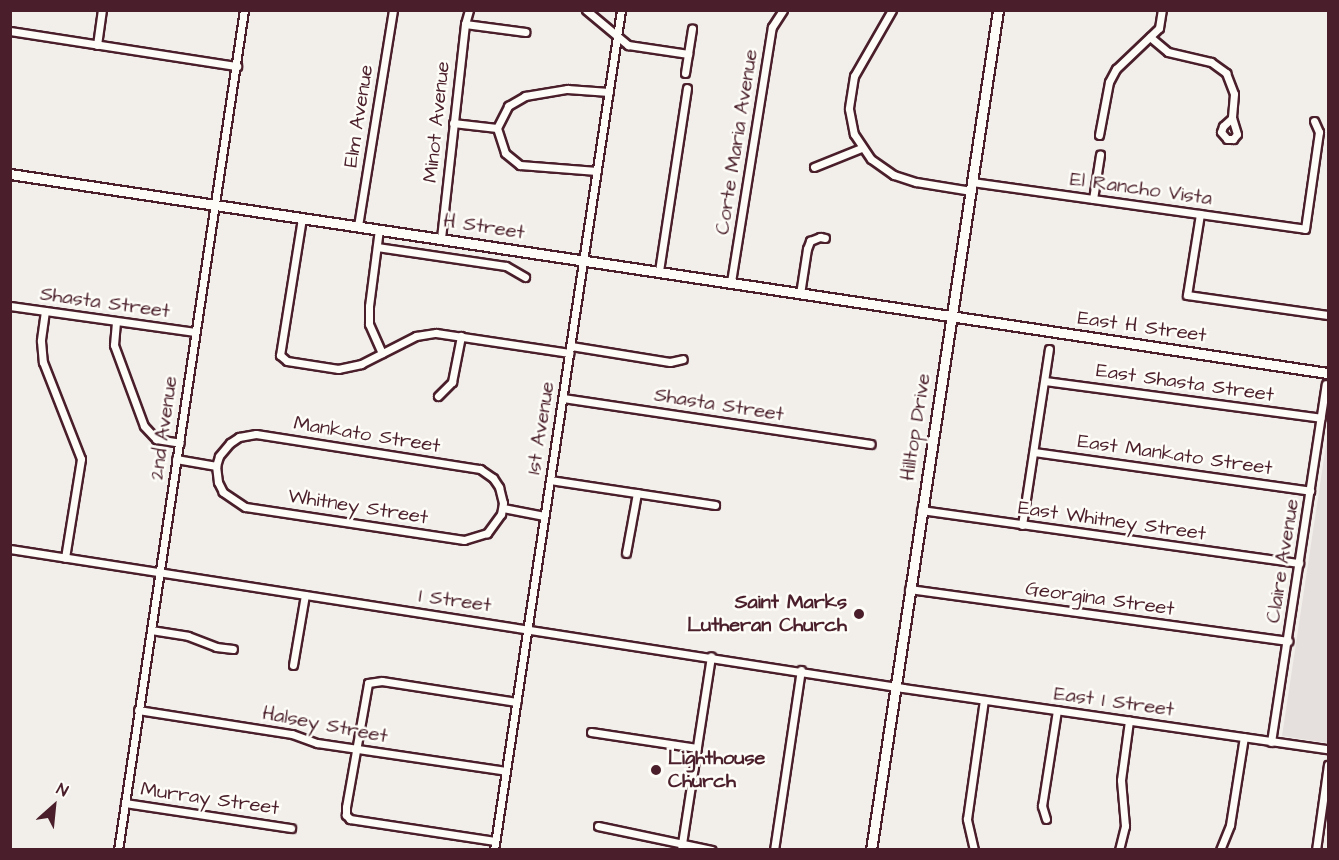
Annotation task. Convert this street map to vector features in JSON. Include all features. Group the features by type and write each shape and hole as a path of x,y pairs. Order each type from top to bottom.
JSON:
{"main road":[{"name":"Hilltop Drive","path":"871,849 998,10"},
{"name":"H Street","path":"10,174 951,317"},
{"name":"East H Street","path":"951,317 1329,373"}],"street":[{"path":"97,45 102,10"},
{"name":"2nd Avenue","path":"118,849 244,10"},
{"name":"Elm Avenue","path":"358,226 393,10"},
{"name":"Minot Avenue","path":"441,238 465,24 470,10"},
{"path":"586,10 628,45 688,54"},
{"name":"1st Avenue","path":"494,849 621,10"},
{"name":"Corte Maria Avenue","path":"731,282 772,27 783,10"},
{"path":"814,167 861,148 850,116 853,83 892,10"},
{"path":"1099,135 1109,82 1116,69 1160,25 1162,10"},
{"path":"465,24 525,32"},
{"path":"685,73 692,29"},
{"path":"10,32 237,66"},
{"path":"1150,37 1168,52 1211,62 1226,73 1234,88 1232,118"},
{"path":"659,271 687,88"},
{"path":"597,171 520,165 503,150 497,128 508,106 525,96 567,89 609,92"},
{"name":"El Rancho Vista","path":"861,148 877,165 900,177 1093,199 1305,228 1318,132 1314,121"},
{"path":"453,123 497,128"},
{"path":"1093,199 1100,155"},
{"path":"1200,214 1187,295 1329,315"},
{"path":"302,218 280,355 283,360 338,369 361,364 416,336 436,333 670,362 682,359"},
{"path":"379,229 369,306 369,324 382,353"},
{"path":"800,294 810,241 819,237 825,238"},
{"path":"377,247 506,266 525,277"},
{"name":"Shasta Street","path":"10,306 195,332"},
{"path":"45,311 41,341 43,362 81,459 65,558"},
{"path":"116,322 114,345 144,426 156,439 180,443"},
{"path":"438,396 452,382 461,336"},
{"path":"1022,525 1049,349"},
{"name":"East Shasta Street","path":"1045,381 1321,418"},
{"name":"Claire Avenue","path":"1271,741 1326,384"},
{"name":"Shasta Street","path":"563,398 871,444"},
{"name":"Mankato Street","path":"216,466 222,451 230,443 239,437 256,434 480,469 489,475 499,487 503,508"},
{"name":"East Mankato Street","path":"1034,452 1310,491"},
{"path":"176,459 216,466"},
{"name":"Whitney Street","path":"216,466 218,482 224,492 244,507 464,540 487,533 499,520 503,508"},
{"path":"550,480 715,505"},
{"path":"626,553 637,493"},
{"path":"503,508 544,516"},
{"name":"East Whitney Street","path":"921,510 1299,563"},
{"name":"I Street","path":"10,549 895,686"},
{"name":"Georgina Street","path":"909,589 1287,641"},
{"path":"293,665 304,596"},
{"path":"151,630 188,636 216,647 233,649"},
{"path":"681,847 711,656"},
{"path":"774,849 801,670"},
{"path":"495,841 350,819 346,815 356,748 365,689 368,683 382,681 516,702"},
{"name":"East I Street","path":"895,686 1329,749"},
{"path":"974,849 967,819 984,700"},
{"name":"Halsey Street","path":"138,710 291,734 317,743 506,771"},
{"path":"1046,819 1042,806 1057,710"},
{"path":"1119,849 1125,826 1121,780 1129,721"},
{"path":"591,732 696,748"},
{"path":"1220,849 1230,825 1244,737"},
{"path":"1316,849 1326,809 1329,765"},
{"name":"Murray Street","path":"125,803 291,828"},
{"path":"598,826 633,832 681,847 712,849"}],"shaded area":[{"path":"1328,432 1328,743 1282,736"}],"place":[{"name":"Saint Marks Lutheran Church","path":"859,614"},
{"name":"Lighthouse Church","path":"656,770"}]}
